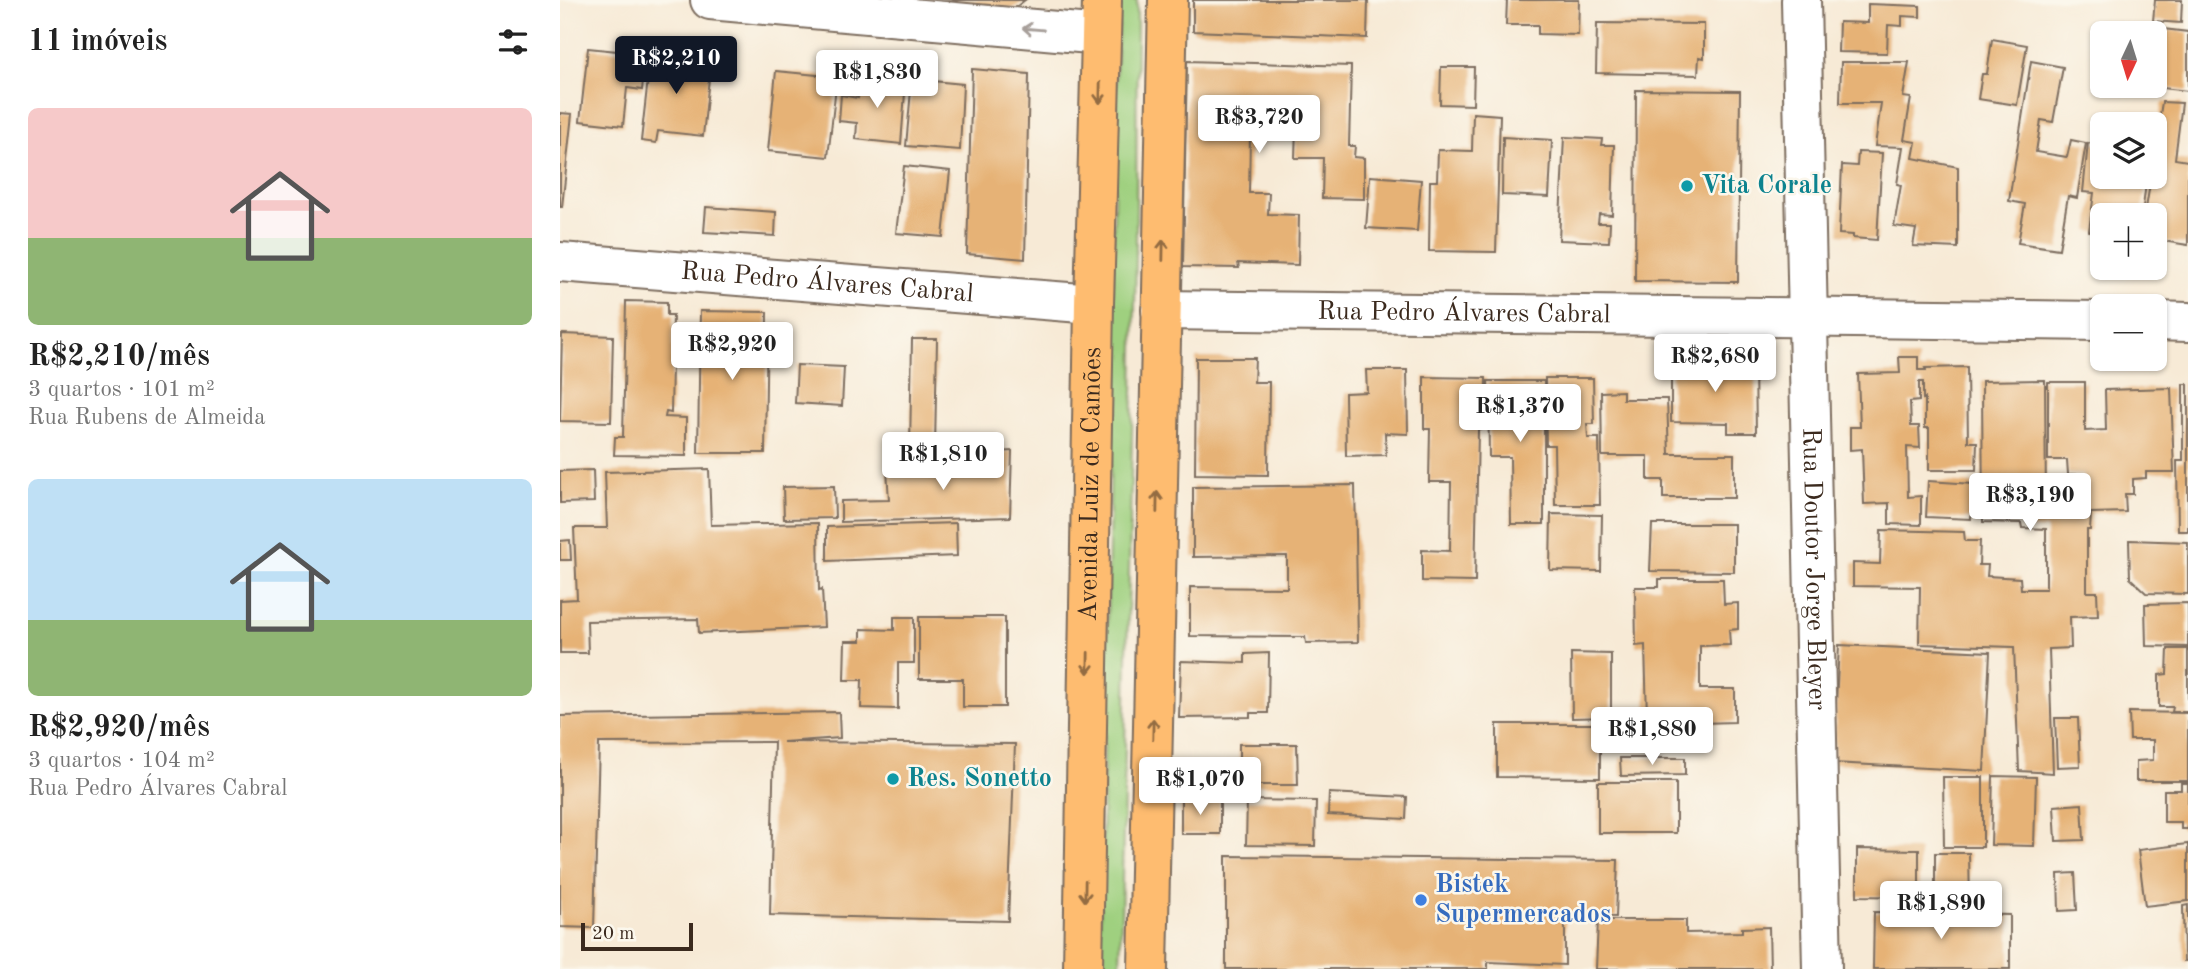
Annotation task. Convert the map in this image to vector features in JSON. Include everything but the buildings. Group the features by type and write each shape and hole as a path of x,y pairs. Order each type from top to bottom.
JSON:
{"main road":[{"path":"1148,969 1168,0"},
{"name":"Avenida Luiz de Camões","path":"1083,969 1094,304 1102,18"}],"street":[{"path":"710,0 1102,18"},
{"name":"Rua Doutor Jorge Bleyer","path":"1801,0 1822,969"},
{"name":"Rua Pedro Álvares Cabral","path":"560,262 1094,304"},
{"name":"Rua Pedro Álvares Cabral","path":"1161,310 2090,321"},
{"path":"2167,321 2188,322"}],"green space":[{"path":"1120,0 1137,0 1136,259 1120,969 1099,969 1110,500 1116,72"}],"place":[{"name":"Vita Corale","path":"1687,186"},
{"name":"Res. Sonetto","path":"893,779"},
{"name":"Bistek Supermercados","path":"1421,900"}]}
